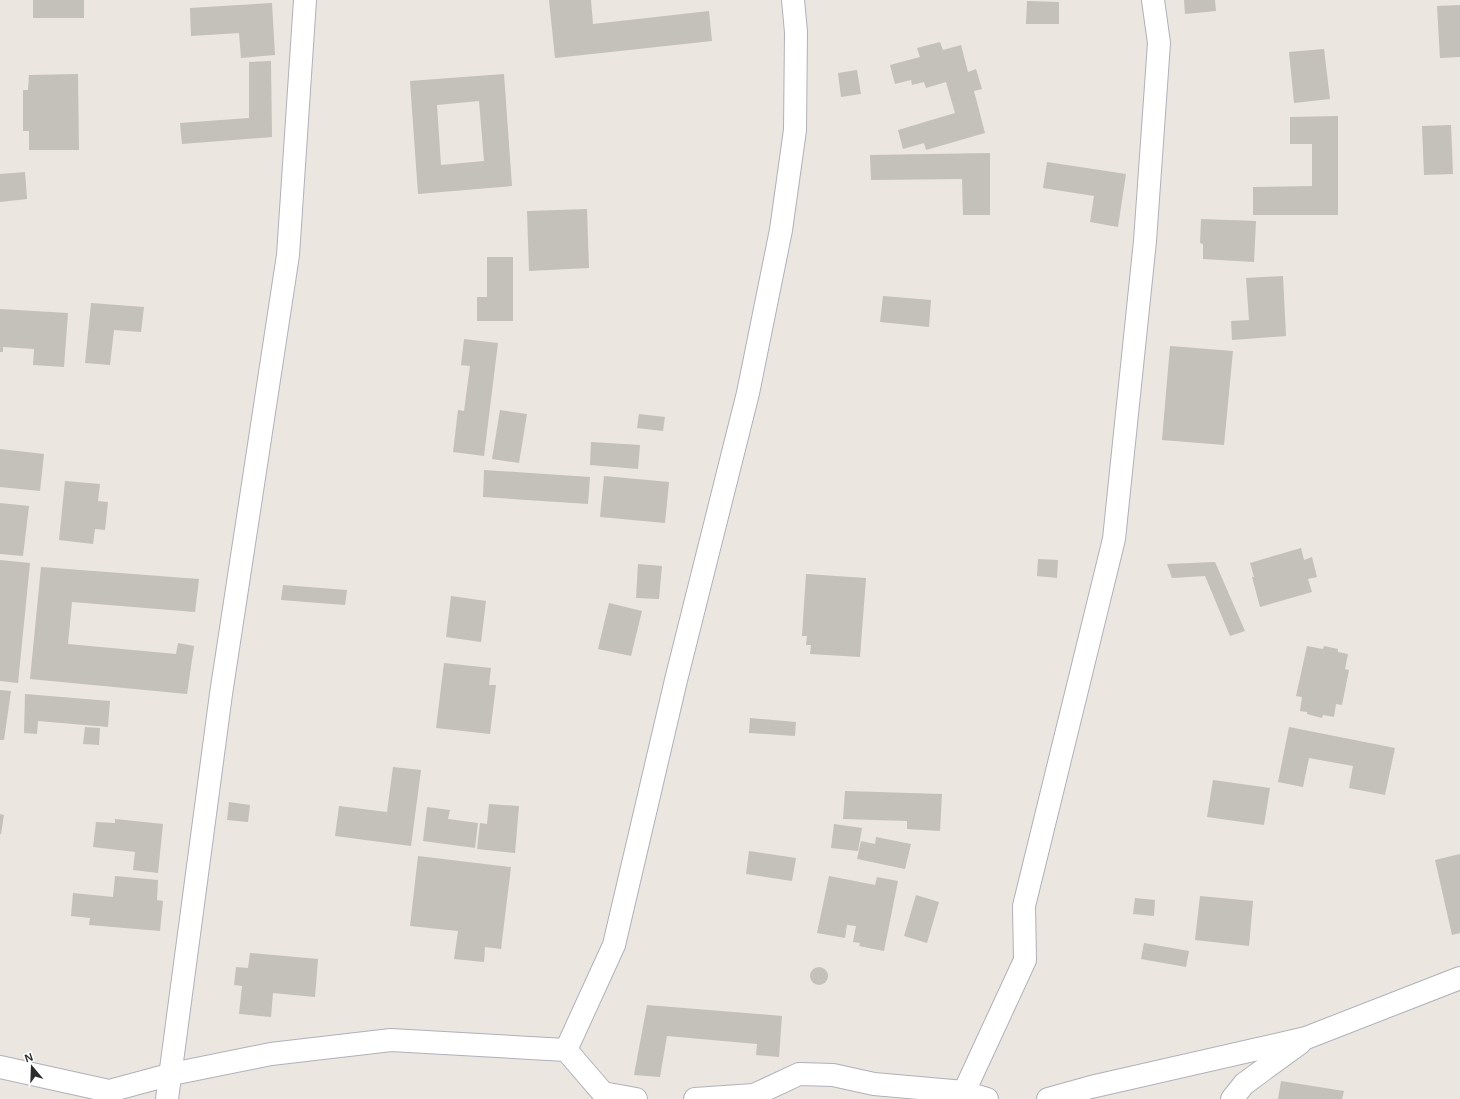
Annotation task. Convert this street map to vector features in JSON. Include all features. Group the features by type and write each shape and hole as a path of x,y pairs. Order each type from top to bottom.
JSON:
{"street":[{"path":"167,1099 172,1074 221,694 288,255 305,0"},
{"path":"566,1050 614,945 676,680 748,393 782,230 795,130 796,32 793,0"},
{"path":"956,1096 1025,960 1024,906 1114,539 1146,233 1159,43 1153,0"},
{"path":"1048,1099 1091,1087 1306,1038 1460,978"},
{"path":"1232,1099 1244,1084 1306,1038"},
{"path":"0,1067 109,1091 172,1074 271,1054 391,1040 566,1050 603,1093 636,1099"},
{"path":"695,1099 754,1095 799,1074 833,1075 874,1084 987,1099"}],"building":[{"path":"33,0 84,0 84,18 33,18"},
{"path":"549,0 591,0 593,24 709,11 712,41 555,58"},
{"path":"1184,0 1215,0 1216,11 1185,14"},
{"path":"1027,1 1059,2 1059,24 1026,24"},
{"path":"272,3 275,55 241,58 239,33 191,36 190,8"},
{"path":"1460,5 1460,57 1440,58 1437,6"},
{"path":"940,42 943,50 961,45 968,72 976,69 982,89 974,91 985,133 926,150 924,143 903,149 898,130 955,113 946,82 926,88 924,82 912,85 911,80 895,84 890,65 920,57 917,48"},
{"path":"1324,49 1330,99 1294,103 1289,52"},
{"path":"271,61 272,137 182,144 180,123 249,118 249,62"},
{"path":"857,70 861,94 841,97 838,73"},
{"path":"78,74 79,150 29,150 29,131 23,131 23,90 28,90 29,75"},
{"path":"504,74 512,186 418,194 410,81","holes":["479,101 484,161 441,165 437,105"]},
{"path":"1338,116 1338,215 1253,215 1253,187 1312,186 1312,144 1290,144 1290,117"},
{"path":"1451,125 1453,174 1424,175 1422,126"},
{"path":"990,153 990,215 963,215 962,179 871,180 870,155"},
{"path":"1047,162 1126,174 1118,227 1090,222 1094,196 1043,188"},
{"path":"25,172 27,199 0,202 0,174"},
{"path":"587,209 589,268 529,271 527,211"},
{"path":"1201,219 1256,221 1254,262 1203,259 1203,244 1200,243"},
{"path":"487,257 513,257 513,321 477,321 477,297 487,297"},
{"path":"1283,276 1286,336 1232,340 1231,321 1249,320 1246,278"},
{"path":"883,296 931,300 929,327 880,322"},
{"path":"91,303 144,307 141,332 114,330 110,365 85,363"},
{"path":"0,309 68,313 64,367 33,365 34,349 3,347 3,352 0,352"},
{"path":"464,339 498,343 484,456 453,452 458,410 464,411 470,366 461,365"},
{"path":"1170,346 1233,351 1224,445 1162,440"},
{"path":"500,410 527,414 519,463 492,459"},
{"path":"639,414 665,417 663,431 637,428"},
{"path":"591,442 640,445 638,469 590,465"},
{"path":"0,449 44,454 40,491 0,487"},
{"path":"484,470 590,477 588,504 483,497"},
{"path":"604,476 669,482 665,523 600,517"},
{"path":"65,481 100,484 98,501 108,502 105,530 95,529 93,544 59,540"},
{"path":"0,503 29,506 23,556 0,554"},
{"path":"1301,548 1304,560 1312,557 1317,577 1308,579 1312,592 1260,607 1250,563"},
{"path":"1038,559 1058,560 1057,578 1037,576"},
{"path":"0,560 30,563 18,683 0,681"},
{"path":"1215,562 1245,631 1230,636 1205,576 1172,578 1167,564"},
{"path":"638,564 662,566 659,599 636,598"},
{"path":"41,567 199,579 195,612 72,602 68,644 176,654 178,643 194,646 187,694 30,679"},
{"path":"806,574 866,578 860,657 810,654 811,645 806,645 807,636 802,636"},
{"path":"283,585 347,590 345,605 281,600"},
{"path":"451,596 486,601 481,642 446,637"},
{"path":"609,603 642,611 631,656 598,649"},
{"path":"1307,646 1323,649 1324,646 1338,649 1338,652 1348,654 1345,669 1349,670 1342,705 1336,704 1334,717 1323,715 1322,718 1300,711 1302,697 1296,696"},
{"path":"444,663 491,668 489,685 496,685 490,734 436,728"},
{"path":"0,690 11,691 4,740 0,740"},
{"path":"25,694 110,701 108,727 38,721 37,734 24,733"},
{"path":"750,718 796,722 795,736 749,733"},
{"path":"85,727 100,728 99,745 83,744"},
{"path":"1289,727 1395,748 1385,795 1349,788 1353,766 1309,758 1303,787 1278,782"},
{"path":"393,767 421,770 411,846 335,836 339,806 387,812"},
{"path":"1213,780 1270,788 1264,825 1207,817"},
{"path":"845,791 942,794 940,831 907,829 907,821 843,819"},
{"path":"229,802 250,805 248,822 227,820"},
{"path":"489,804 519,806 515,853 477,849 480,823 487,824"},
{"path":"427,807 450,810 448,819 478,823 475,848 423,841"},
{"path":"0,814 4,815 1,834 0,834"},
{"path":"115,819 163,824 158,873 133,870 135,852 93,847 96,822 115,823"},
{"path":"834,824 862,828 858,851 831,848"},
{"path":"876,837 911,844 905,869 857,859 861,841 875,844"},
{"path":"749,851 796,858 792,881 746,874"},
{"path":"1460,854 1460,933 1452,935 1435,860"},
{"path":"418,856 511,867 501,949 485,947 484,962 454,959 458,931 410,926"},
{"path":"115,876 158,880 157,900 163,901 160,931 89,925 90,918 71,916 73,893 113,897"},
{"path":"829,876 875,885 877,877 898,881 884,951 859,946 860,943 853,942 856,926 847,925 845,938 817,933"},
{"path":"916,895 939,902 927,943 904,936"},
{"path":"1200,896 1253,901 1249,946 1195,940"},
{"path":"1135,898 1155,900 1154,916 1133,914"},
{"path":"1144,943 1189,951 1186,967 1141,959"},
{"path":"250,953 318,959 315,997 273,993 271,1017 239,1014 242,986 234,985 236,967 248,968"},
{"path":"815,967 823,967 828,972 826,983 823,985 815,985 810,980 810,972"},
{"path":"647,1005 782,1016 779,1057 756,1055 757,1044 667,1036 660,1077 634,1075"},
{"path":"1281,1081 1344,1091 1342,1099 1278,1099"}]}
